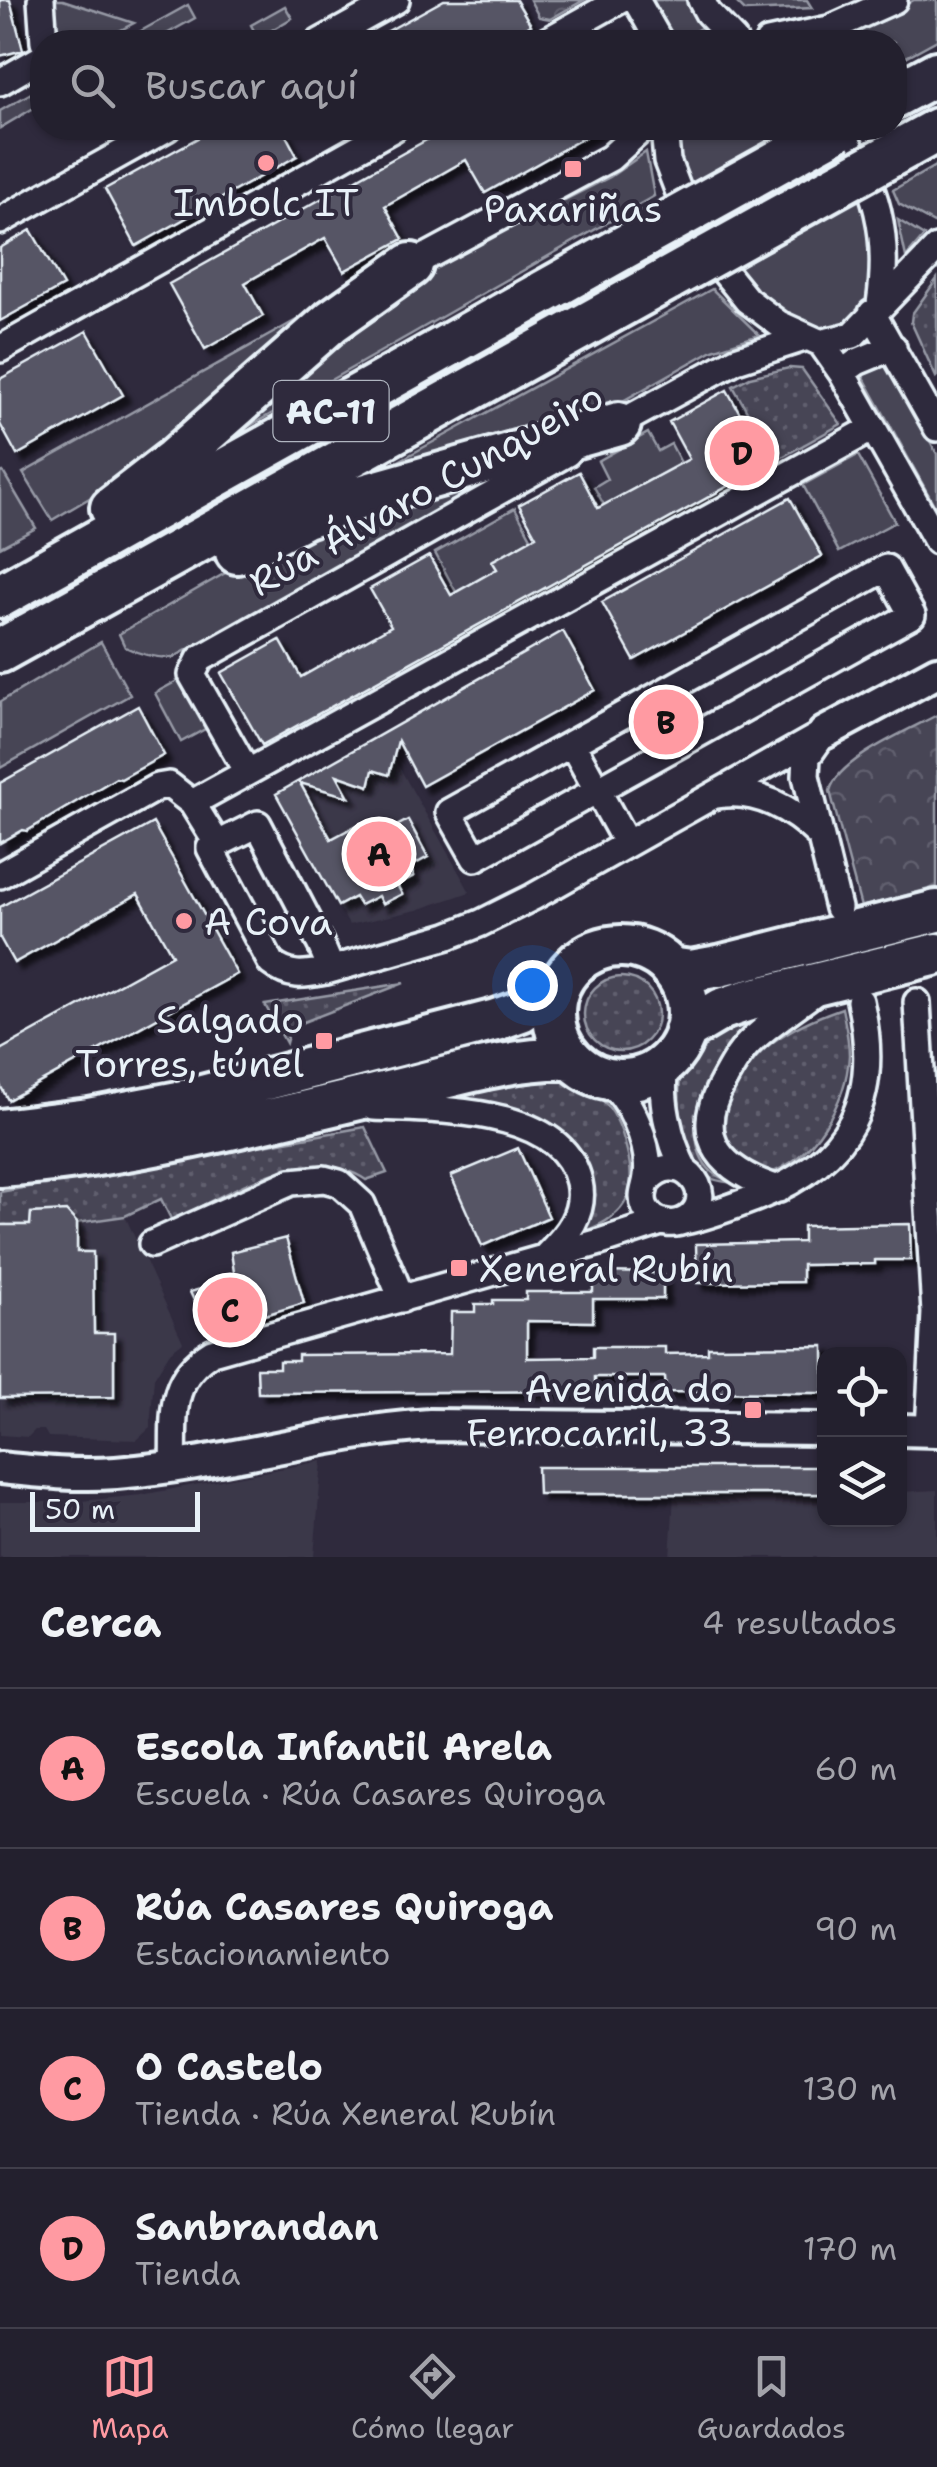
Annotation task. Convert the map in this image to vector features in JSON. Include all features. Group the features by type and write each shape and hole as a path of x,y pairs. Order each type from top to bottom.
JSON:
{"highway":[{"path":"907,89 937,73"},
{"name":"AC-11","path":"42,628 921,138"},
{"name":"AC-11","path":"4,585 816,140"},
{"path":"4,585 174,460 332,321 411,266"},
{"path":"4,670 133,609 305,516 619,424"},
{"path":"4,670 42,628 133,609"}],"main road":[{"path":"0,1130 134,1112 324,1067 496,1020 521,1011 560,984 585,956 602,949 639,949 670,968 691,971 937,912"},
{"path":"0,1166 173,1142 508,1062 638,1077 722,1009 845,990 937,954"},
{"path":"670,968 682,987 687,1009 676,1047"},
{"path":"560,984 554,1002 554,1023 560,1042 589,1069"}],"street":[{"path":"41,0 43,30"},
{"path":"342,30 396,0"},
{"path":"566,30 620,0"},
{"path":"636,0 653,30"},
{"path":"701,0 724,30"},
{"path":"829,30 894,0"},
{"path":"0,82 30,65"},
{"path":"0,221 145,140"},
{"path":"0,349 373,140"},
{"path":"411,266 610,158 630,140"},
{"path":"665,140 667,161 696,238 748,300 780,324 814,340 842,373 937,541"},
{"path":"847,140 882,218 886,264 876,309 893,347 931,400 937,428"},
{"path":"876,309 937,248"},
{"name":"Rúa Álvaro Cunqueiro","path":"247,772 192,675 200,659 736,360 814,340 853,335 876,309"},
{"path":"842,373 893,347"},
{"path":"192,803 873,428"},
{"path":"886,568 912,614 475,858 449,812 572,744 886,568"},
{"path":"324,958 258,824 210,848 271,963 284,973 302,976 324,958 413,946 481,922 533,897 805,749 930,674"},
{"path":"572,744 627,844"},
{"path":"805,749 806,776 838,908"},
{"path":"0,875 157,786 168,785 192,803 218,844"},
{"path":"715,795 741,794 768,802 800,818 820,836"},
{"path":"173,1465 179,1384 201,1359 223,1348 672,1221 769,1192 802,1177 840,1142 853,1120 868,1076 869,1054 845,990 746,1046 717,1092 710,1134 718,1153 769,1192"},
{"path":"916,1002 935,1312 932,1406 922,1430"},
{"path":"589,1069 618,1088 636,1117 648,1212 672,1221 697,1208 699,1191 675,1146 662,1086 676,1047"},
{"path":"339,1103 376,1108 448,1108 501,1119 556,1144 573,1164 580,1185 580,1203 568,1232 544,1257"},
{"path":"600,1242 626,1225 645,1189 669,1167 711,1191 738,1198 769,1192"},
{"path":"152,1244 291,1182 324,1178 352,1192 362,1204 402,1299"},
{"path":"0,1468 75,1475 173,1465 365,1430 430,1425 817,1429"}],"shaded area":[{"path":"364,745 394,758 470,892 417,910 349,925 276,794"},
{"path":"66,1211 77,1223 125,1216 183,1342 170,1352 154,1378 150,1428 137,1440 48,1437 44,1430 35,1430 28,1437 0,1435 0,1225 30,1225 31,1213"},
{"path":"322,1461 314,1557 0,1557 0,1502 71,1502 141,1495"},
{"path":"937,1490 937,1557 670,1557 674,1494 817,1494 817,1527 907,1527 907,1492"}],"green space":[{"path":"51,0 63,0 134,23 121,30 52,30"},
{"path":"530,0 584,0 550,19 539,17"},
{"path":"653,0 686,0 702,27 669,30"},
{"path":"734,0 807,0 812,8 745,11"},
{"path":"914,0 937,0 937,40 907,56 907,30 860,30"},
{"path":"188,5 195,18 174,30 143,30"},
{"path":"285,6 292,18 272,30 254,30 251,25"},
{"path":"30,94 30,110 0,128 0,111"},
{"path":"679,140 830,140 856,187 872,234 875,279 861,309 847,323 816,327 789,318 763,300 740,276 702,217"},
{"path":"646,152 654,196 197,456 416,276 610,177"},
{"path":"937,165 934,223 899,204 893,190"},
{"path":"898,220 924,236 906,257"},
{"path":"937,279 936,377 911,322 912,314"},
{"path":"712,289 759,335 713,350 612,407 364,480"},
{"path":"334,299 132,473 52,520 23,473"},
{"path":"879,360 888,364 937,454 937,510 863,376 866,366"},
{"path":"802,369 841,424 775,461 733,386 750,377"},
{"path":"648,433 658,451 671,444 681,463 604,505 594,487 607,479 598,461"},
{"path":"858,455 895,522 839,552 803,485"},
{"path":"3,472 36,528 0,547 0,473"},
{"path":"506,476 172,658 131,650 119,634 302,529"},
{"path":"515,508 532,539 493,560 497,569 456,592 435,553"},
{"path":"101,642 130,695 0,768 0,702"},
{"path":"181,679 207,728 181,742 155,693"},
{"path":"937,715 937,887 861,907 830,791 835,779 860,757"},
{"path":"621,977 647,988 658,1014 647,1040 621,1051 595,1040 584,1014 595,988"},
{"path":"404,983 298,1024 289,1032 286,1043 265,1005"},
{"path":"842,1008 849,1049 847,1073 825,1126 784,1167 768,1174 744,1162 729,1147 724,1132 730,1098 739,1081 773,1042 806,1022"},
{"path":"761,1020 717,1067 704,1091 697,1120 698,1148 714,1174 733,1183 715,1180 701,1170 687,1141 680,1105 681,1072 693,1053 710,1039"},
{"path":"543,1075 585,1088 606,1104 619,1124 630,1164 631,1180 624,1204 606,1221 576,1234 590,1180 584,1158 572,1141 535,1119 448,1099"},
{"path":"365,1127 387,1173 366,1180 342,1169 293,1168 267,1175 172,1221 161,1199 125,1216 77,1223 66,1212 31,1213 30,1225 0,1225 0,1192"}],"building":[{"path":"0,0 10,0 23,50 0,56"},
{"path":"444,0 516,0 531,25 522,30 390,30"},
{"path":"194,140 288,140 297,156 136,246 105,189"},
{"path":"427,140 580,140 485,193 466,160 385,206 403,239 344,271 325,238 245,283 263,316 205,349 169,284"},
{"path":"31,230 63,286 0,321 0,248"},
{"path":"87,331 123,395 17,455 0,424 0,379"},
{"path":"727,390 768,464 262,745 221,673 280,640 301,677 391,626 370,589 429,556 451,595 497,569 492,561 536,536 519,505 579,472 598,508 689,459 669,422"},
{"path":"790,498 822,556 634,660 602,602"},
{"path":"563,631 595,690 422,786 398,741 389,775 373,770 369,786 337,775 349,797 300,783 331,839 359,824 355,838 385,822 389,830 408,820 428,857 410,867 414,876 397,885 402,894 382,904 378,896 360,905 355,897 338,906 276,794"},
{"path":"138,706 164,755 0,843 0,783"},
{"path":"153,823 237,974 8,1100 0,1085 0,1050 172,955 138,894 14,963 0,938 0,907"},
{"path":"518,1148 549,1217 482,1246 451,1176"},
{"path":"66,1211 77,1223 77,1252 93,1252 94,1333 114,1333 114,1397 0,1398 0,1225 30,1225 31,1213"},
{"path":"910,1224 911,1260 802,1265 802,1282 697,1283 696,1244 803,1242 803,1226"},
{"path":"286,1238 304,1303 209,1332 190,1292 235,1279 231,1252"},
{"path":"593,1272 663,1273 663,1299 593,1299 593,1322 527,1321 527,1358 593,1357 593,1347 665,1347 665,1354 708,1353 708,1347 824,1346 817,1347 817,1393 666,1392 665,1377 595,1377 595,1391 258,1393 257,1368 279,1368 279,1361 298,1361 298,1355 450,1354 451,1312 475,1312 475,1304 493,1304 493,1300 526,1300 526,1292 593,1292"},
{"path":"537,1467 817,1467 817,1494 538,1494"}],"place":[{"name":"Imbolc IT","path":"266,163"},
{"name":"Paxariñas","path":"573,169"},
{"name":"Sanbrandan","path":"742,453"},
{"name":"Rúa Casares Quiroga","path":"666,722"},
{"name":"Escola Infantil Arela","path":"379,854"},
{"name":"A Cova","path":"184,921"},
{"name":"Salgado Torres, túnel","path":"324,1041"},
{"name":"Xeneral Rubín","path":"459,1268"},
{"name":"O Castelo","path":"230,1310"},
{"name":"Avenida do Ferrocarril, 33","path":"753,1410"}]}
